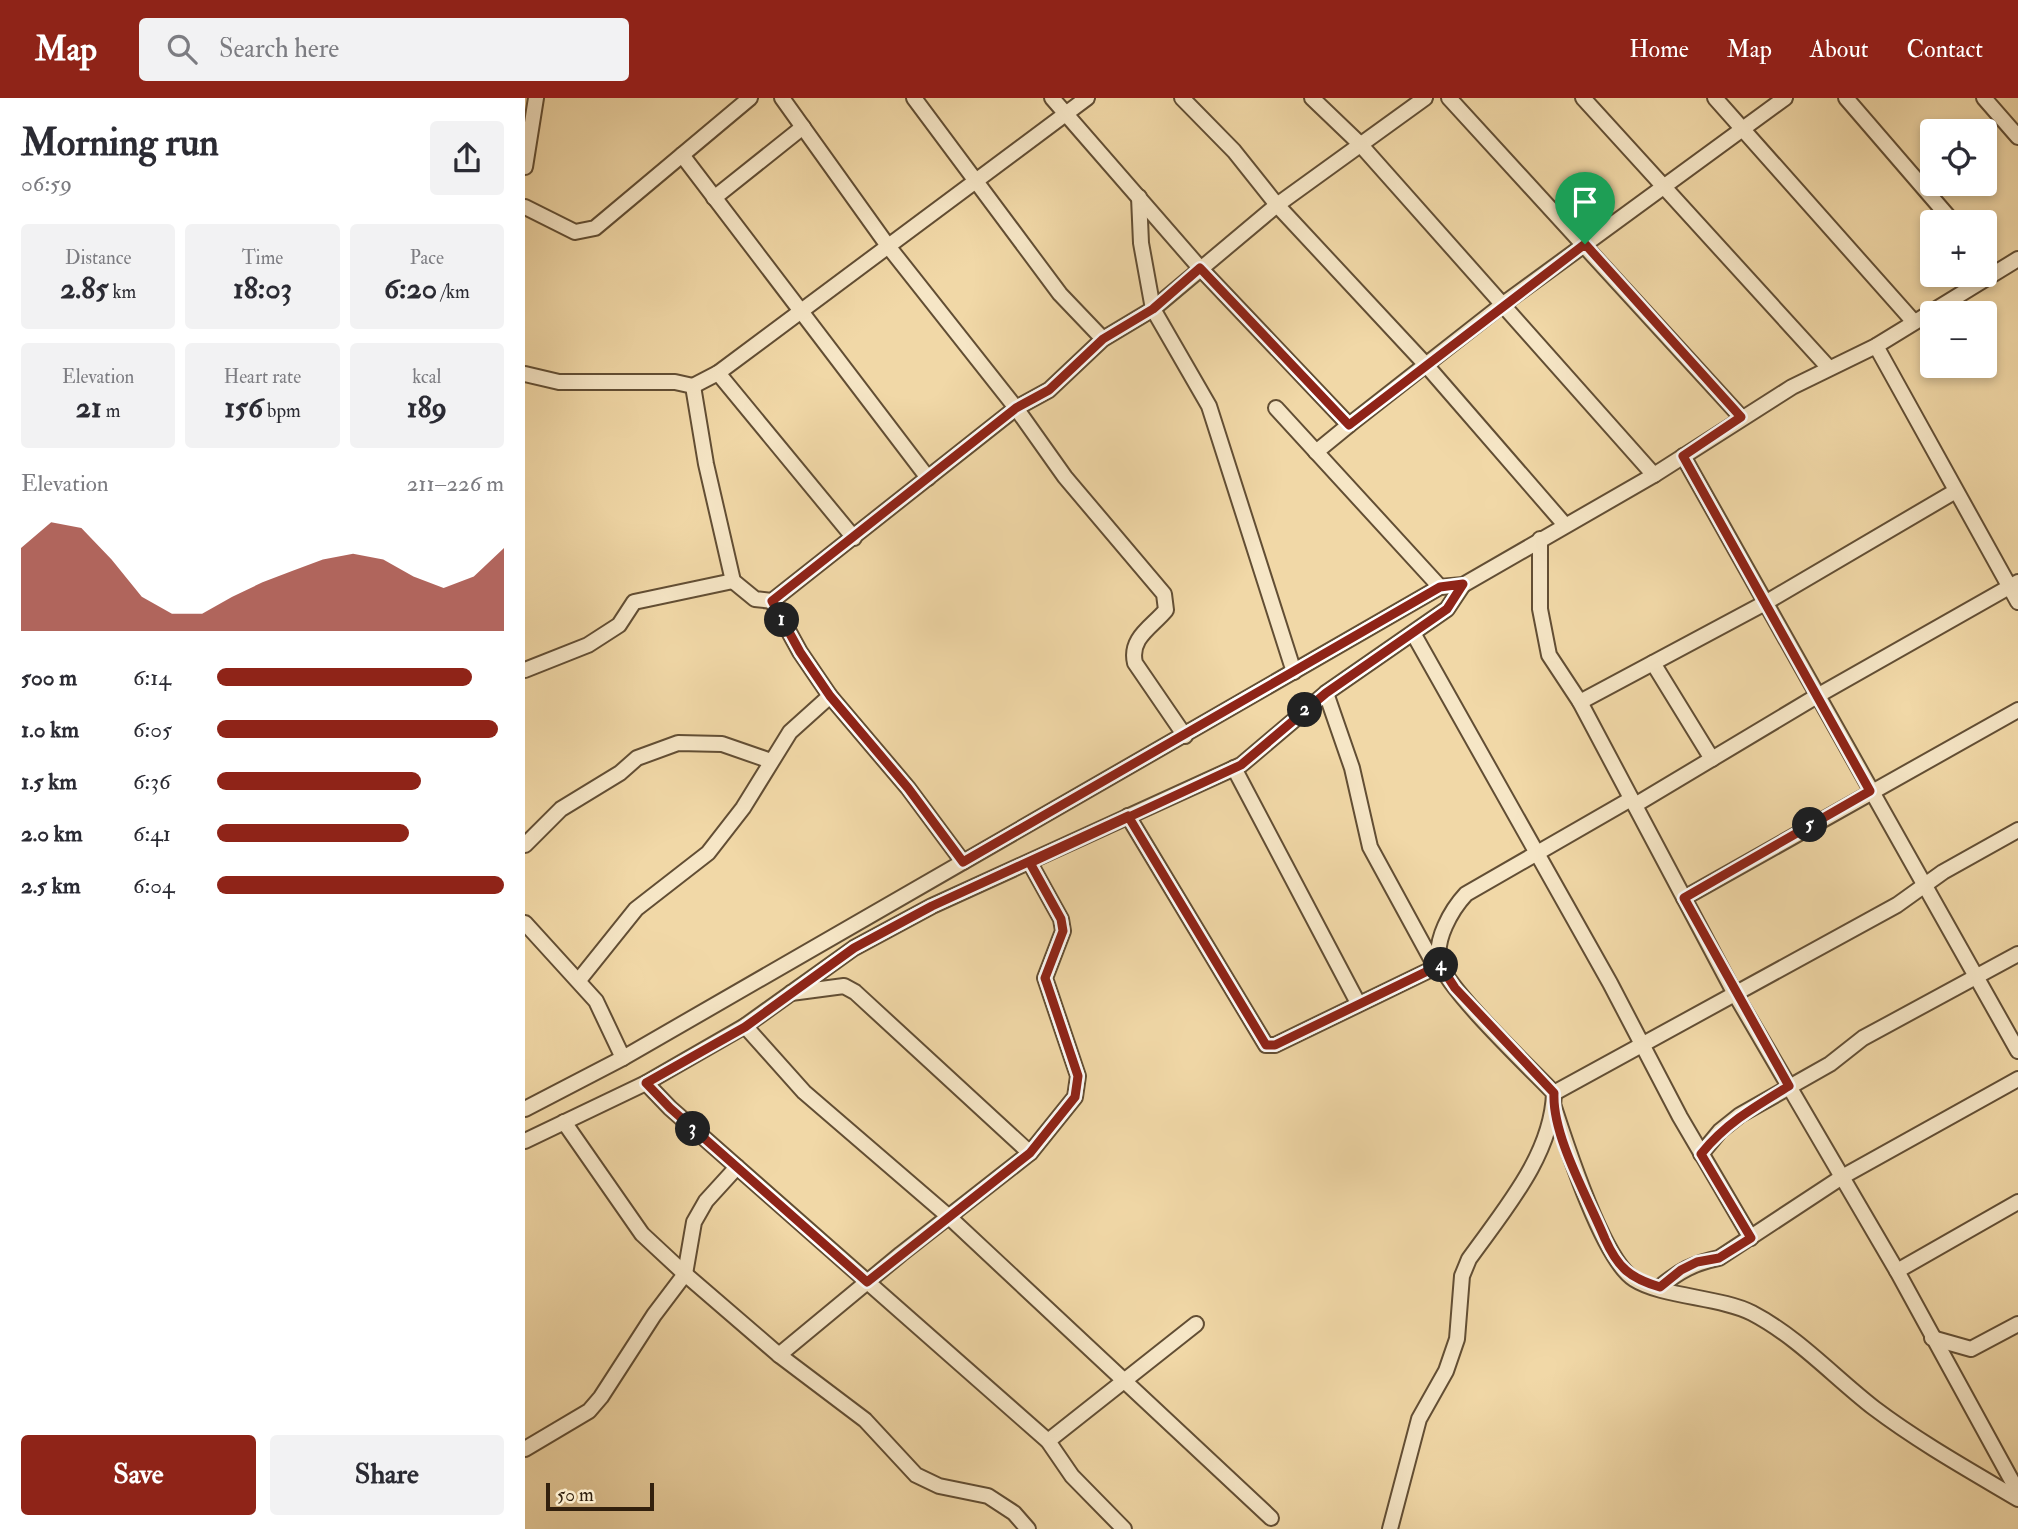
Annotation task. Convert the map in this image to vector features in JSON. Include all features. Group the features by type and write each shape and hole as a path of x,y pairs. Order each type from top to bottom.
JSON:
{"street":[{"path":"525,167 536,98"},
{"path":"525,207 575,232 587,231 600,224 750,98"},
{"path":"782,98 888,246 1016,408 1065,477 1164,594 1166,610 1139,637 1132,653 1135,663 1185,736"},
{"path":"914,98 1060,294 1103,339"},
{"path":"1052,98 1200,268 1349,425"},
{"path":"525,374 559,382 675,382 693,386 718,373 802,312 932,215 973,180 1066,116 1087,98"},
{"path":"1182,98 1234,151 1277,205 1427,366 1565,525"},
{"path":"1312,98 1359,143 1654,475"},
{"path":"693,386 706,464 733,581 755,599 772,601 1016,408 1049,390 1103,339 1153,309 1277,205 1359,143 1425,98"},
{"path":"1449,98 1741,417"},
{"path":"1583,98 1829,368"},
{"path":"1715,98 1914,322"},
{"path":"1316,452 1502,304 1665,188 1784,98"},
{"path":"1846,98 1943,210"},
{"path":"1984,98 2018,137"},
{"path":"714,198 803,127"},
{"path":"682,155 928,478"},
{"path":"1139,197 1141,243 1153,309 1209,406 1294,672"},
{"path":"1997,270 2018,259"},
{"path":"525,1109 623,1058 1440,587 1463,584 1654,475 1741,417 1829,368 1876,346 1970,287"},
{"path":"1876,346 1954,492 2014,586 2018,602"},
{"path":"718,373 854,538"},
{"path":"1276,408 1440,587"},
{"path":"1683,456 1923,887 2018,1051"},
{"path":"1580,702 1765,603 1954,492"},
{"path":"1541,539 1540,608 1549,655 1580,702 1735,994 1897,1271 2018,1492"},
{"path":"525,670 598,638 619,625 634,603 733,581"},
{"path":"525,1141 646,1083 745,1027 788,993 854,948 932,906 1234,768 1326,693 1447,609 1463,584"},
{"path":"1438,966 1439,950 1456,905 1466,894 1536,853 1712,759 1817,696 2014,586"},
{"path":"772,601 800,652 830,696 908,788 963,862"},
{"path":"1413,633 1610,983 1640,1046 1751,1238"},
{"path":"1653,663 1712,759"},
{"path":"1326,693 1352,768 1370,847 1438,966 1554,1099 1566,1145 1612,1253 1635,1279 1751,1312 1929,1446 2018,1499"},
{"path":"579,980 636,908 708,853 743,808 790,732 830,696"},
{"path":"1684,898 2018,710"},
{"path":"525,845 561,810 620,773 637,758 678,743 722,744 771,761"},
{"path":"1234,768 1358,1003"},
{"path":"1128,816 1266,1045 1275,1045 1438,966"},
{"path":"1389,1529 1419,1419 1446,1371 1457,1339 1462,1276 1469,1259 1543,1145 1554,1099 1640,1046 1897,905 1943,872 2018,830"},
{"path":"779,1354 1030,1153 1066,1111 1079,1084 1046,985 1048,968 1063,931 1061,919 1030,863"},
{"path":"525,923 596,1001 623,1058"},
{"path":"1701,1154 1720,1131 1740,1115 1830,1064 1863,1038 2018,954"},
{"path":"788,993 844,986 855,992 1030,1153"},
{"path":"745,1027 804,1092 948,1216 1271,1518"},
{"path":"1660,1287 1681,1270 1697,1262 1719,1258 1842,1177 2018,1079"},
{"path":"646,1083 737,1167 1048,1441 1072,1476 1124,1529"},
{"path":"564,1122 642,1234 685,1274 779,1354 865,1420 916,1475 939,1486 988,1496 1014,1513 1028,1529"},
{"path":"525,1449 595,1405 654,1315 685,1274 694,1222 706,1201 737,1167"},
{"path":"1897,1271 2018,1202"},
{"path":"1048,1441 1196,1324"},
{"path":"1932,1338 1971,1349 2018,1324"}],"route":[{"path":"1585,244 1502,304 1427,366 1349,425 1200,268 1153,309 1103,339 1049,390 1016,408 772,601 800,652 830,696 859,726 963,862 1440,587 1463,584 1447,609 1326,693 1241,765 1194,784 1128,816 1030,863 1061,919 1063,931 1045,978 1078,1076 1079,1084 1075,1097 1030,1153 867,1282 670,1108 646,1083 745,1027 788,993 854,948 932,906 1128,816 1260,1040 1266,1045 1275,1045 1440,965 1455,988 1554,1093 1553,1106 1566,1145 1605,1239 1612,1253 1635,1279 1660,1287 1681,1270 1697,1262 1719,1258 1751,1238 1701,1154 1720,1131 1740,1115 1789,1086 1735,994 1684,898 1870,791 1683,456 1741,417 1585,244"}]}
